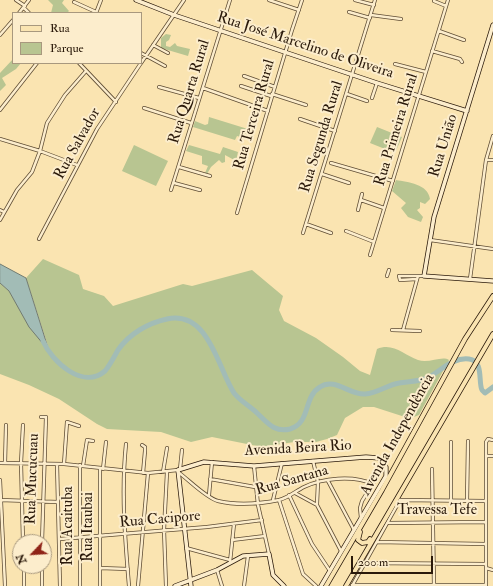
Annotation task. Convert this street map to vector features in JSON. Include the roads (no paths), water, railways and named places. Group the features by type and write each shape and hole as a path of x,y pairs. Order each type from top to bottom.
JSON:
{"main road":[{"name":"Avenida Independência","path":"326,586 376,502 380,490 465,338 493,296"},
{"name":"Avenida Independência","path":"346,586 493,334"},
{"path":"376,502 358,536 362,543 368,542 385,513 390,509"}],"street":[{"path":"16,0 28,12"},
{"path":"20,12 29,0"},
{"path":"74,2 96,12 101,0"},
{"name":"Rua José Marcelino de Oliveira","path":"136,0 221,31 467,111"},
{"name":"Rua Salvador","path":"142,61 184,0"},
{"name":"Rua Quarta Rural","path":"171,190 230,0"},
{"path":"270,0 299,10"},
{"name":"Rua Terceira Rural","path":"237,213 240,199 246,188 272,95 302,0"},
{"path":"355,0 374,5"},
{"name":"Rua Segunda Rural","path":"303,233 332,146 335,131 375,0"},
{"name":"Rua Primeira Rural","path":"370,255 448,0"},
{"path":"434,1 446,6"},
{"path":"349,12 370,18"},
{"path":"371,15 401,19"},
{"path":"0,35 12,21"},
{"name":"Rua União","path":"424,276 434,217 493,25"},
{"path":"439,31 464,40"},
{"path":"153,45 168,53"},
{"path":"432,51 460,59 462,62"},
{"path":"142,54 165,66"},
{"path":"0,110 36,64"},
{"path":"80,64 116,102"},
{"name":"Rua Salvador","path":"39,239 77,165 104,118 140,64"},
{"path":"395,64 426,72"},
{"path":"0,220 14,195 32,172 40,151 47,124 65,95 86,71"},
{"path":"244,76 275,86"},
{"path":"372,98 376,82"},
{"path":"241,86 306,105"},
{"path":"159,87 199,98"},
{"path":"203,88 268,110"},
{"path":"347,94 367,101"},
{"path":"144,108 192,123"},
{"path":"300,119 335,131"},
{"path":"470,279 473,246 486,160 493,136"},
{"path":"0,139 40,151 77,165"},
{"path":"486,160 493,160"},
{"path":"331,163 393,181"},
{"path":"179,167 210,176"},
{"path":"322,174 350,183"},
{"path":"174,183 200,190"},
{"path":"358,210 362,194"},
{"path":"361,200 384,208"},
{"path":"0,210 4,212"},
{"path":"305,224 330,233"},
{"path":"346,231 374,242"},
{"path":"429,240 493,249"},
{"path":"387,276 389,270"},
{"path":"417,279 400,280 399,276 424,276 493,281"},
{"path":"403,330 418,276"},
{"path":"392,330 420,331"},
{"name":"Rua Mucucuau","path":"40,417 46,417 42,534"},
{"path":"64,464 67,422 79,426"},
{"path":"5,463 6,425"},
{"path":"23,425 21,463 24,534"},
{"name":"Rua Acaituba","path":"80,586 82,466 87,440 93,441"},
{"path":"400,500 352,586 486,586 486,442 488,440 493,440"},
{"path":"467,501 468,441"},
{"name":"Rua Itaubai","path":"100,586 99,536 102,468 106,442"},
{"path":"451,442 451,500"},
{"path":"126,444 123,472 124,534 129,586"},
{"path":"142,445 145,448 143,473"},
{"path":"163,472 167,448"},
{"path":"182,450 179,470 191,586"},
{"path":"486,456 493,456"},
{"name":"Avenida Beira Rio","path":"0,463 64,464 123,472 143,473 179,470 204,462 254,466 373,457 379,458 385,464"},
{"path":"313,461 318,482 317,505 341,552"},
{"path":"209,496 212,462"},
{"path":"273,500 282,463"},
{"path":"57,464 60,586"},
{"path":"321,586 354,530 380,490 387,473 385,464"},
{"path":"362,519 360,504 385,464"},
{"path":"254,466 258,505 273,575 284,586"},
{"path":"432,469 434,586"},
{"name":"Rua Santana","path":"179,470 209,496 218,501 258,505 273,500 279,500 318,482 328,480 359,480 373,484"},
{"path":"166,586 164,530 167,472"},
{"path":"138,586 148,473"},
{"path":"210,479 255,487 277,484"},
{"path":"0,480 5,586"},
{"path":"328,480 354,530"},
{"path":"294,493 317,505"},
{"path":"289,495 312,544 330,571"},
{"path":"396,499 485,501"},
{"path":"1,500 58,502"},
{"path":"279,500 303,574 316,586"},
{"name":"Rua Cacipore","path":"60,539 143,531 184,529 262,520"},
{"name":"Travessa Tefe","path":"388,523 485,522"},
{"path":"230,561 234,524"},
{"path":"232,540 265,536"},
{"path":"377,542 485,544"},
{"path":"186,548 230,561"},
{"path":"178,586 217,570 230,561 248,556 268,554"},
{"path":"244,586 248,556"},
{"path":"365,563 486,564"},
{"path":"100,568 128,569"},
{"path":"486,568 493,570"},
{"path":"217,570 222,586"},
{"path":"24,574 24,586"},
{"path":"42,574 42,586"}],"water":[{"path":"0,264 26,278 49,351 29,327 9,291 0,283"}],"waterway":[{"path":"43,341 53,357 69,371 87,377 96,376 105,371 122,344 133,334 146,326 167,319 181,319 193,323 202,332 210,344 228,383 236,396 271,426 284,430 297,426 304,416 311,397 315,391 326,384 337,385 359,394 365,394 403,382 426,379 453,362 469,359 474,361 479,368 482,390 485,393 493,387"}]}
